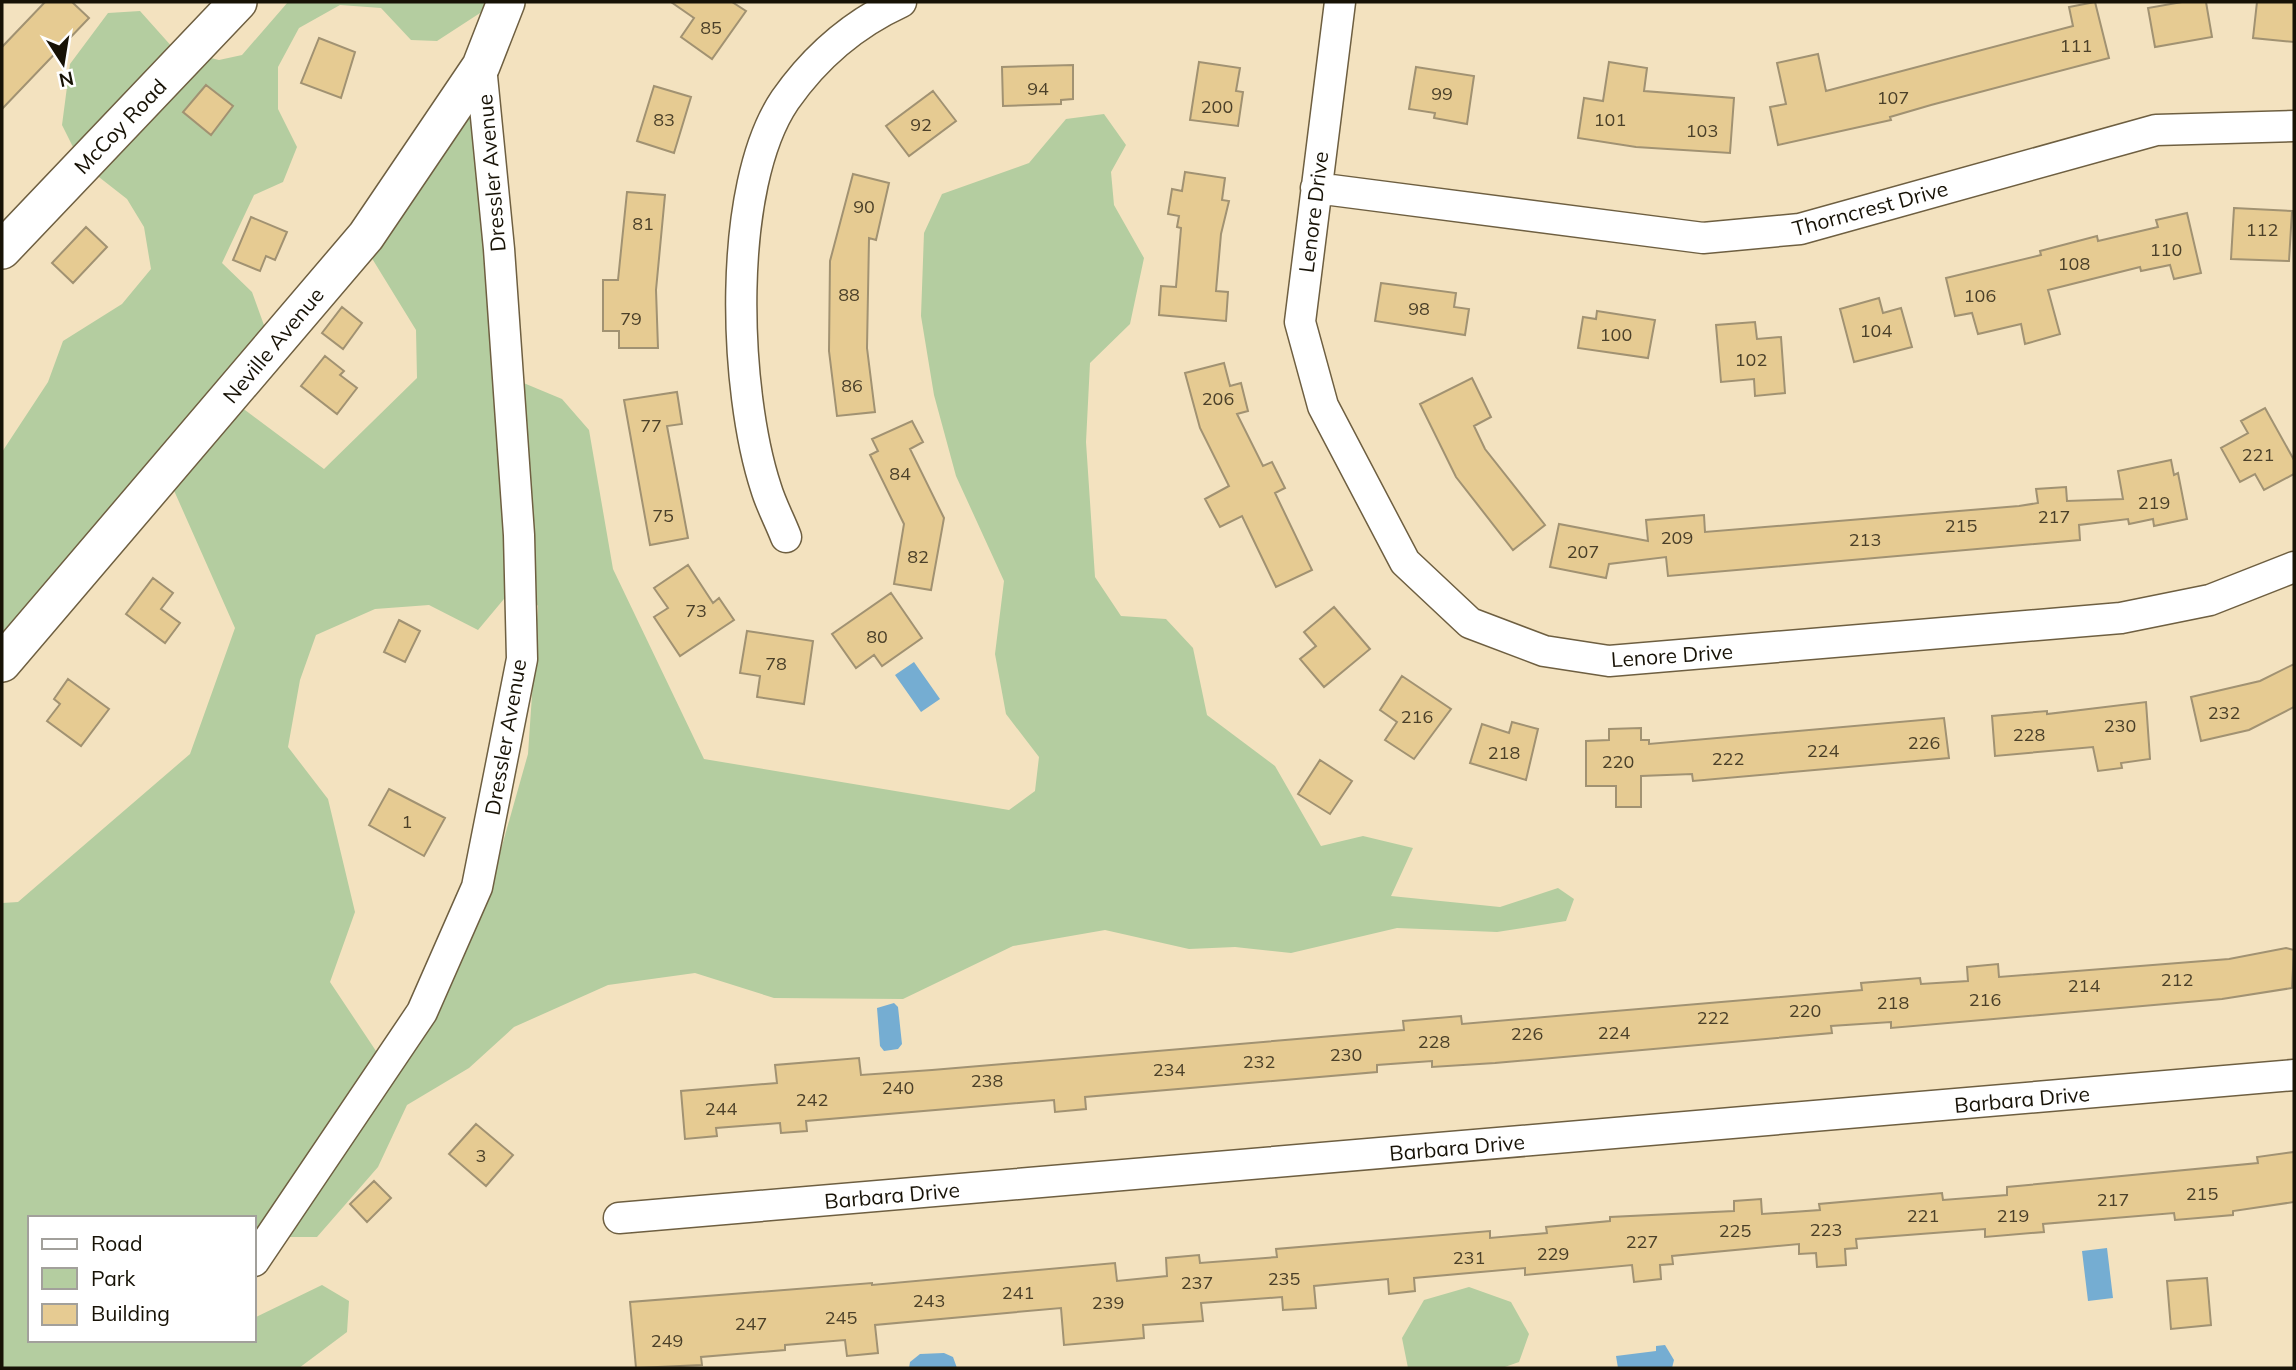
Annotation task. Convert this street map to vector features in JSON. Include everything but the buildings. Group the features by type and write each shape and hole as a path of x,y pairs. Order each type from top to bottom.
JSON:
{"street":[{"name":"McCoy Road","path":"2,250 238,2"},
{"name":"Neville Avenue","path":"2,663 366,236 481,66 506,2"},
{"path":"786,537 765,488 751,428 743,344 741,276 747,202 761,149 784,101 822,54 867,18 901,2"},
{"name":"Lenore Drive","path":"1340,2 1300,322 1323,406 1405,562 1470,623 1544,652 1608,661 2121,618 2210,600 2294,567"},
{"name":"Dressler Avenue","path":"256,1258 427,1000 477,887 522,659 517,508 499,249 481,66"},
{"name":"Thorncrest Drive","path":"1316,188 1703,237 1800,229 2156,130 2294,125"},
{"name":"Barbara Drive","path":"619,1218 2294,1075"}],"green space":[{"path":"288,2 497,2 437,41 411,40 381,8 340,5 299,28 278,67 278,109 297,147 283,182 254,195 222,263 252,292 269,339 2,654 2,452 48,382 63,341 122,304 151,269 144,227 127,199 81,163 62,125 70,64 108,13 140,11 174,49 219,60 242,55"},
{"path":"475,89 514,587 478,630 429,605 375,609 316,635 300,680 288,747 328,799 355,912 330,982 382,1060 256,1248 256,1216 28,1216 28,1342 256,1342 256,1317 322,1285 349,1301 347,1332 299,1368 2,1368 2,903 18,902 190,754 235,628 168,477 233,401 324,469 417,378 416,330 365,247"},
{"path":"1104,114 1126,145 1111,172 1114,205 1144,258 1130,324 1090,363 1086,442 1095,577 1121,616 1166,619 1193,648 1207,715 1275,766 1321,846 1363,836 1413,848 1391,896 1500,907 1558,888 1574,899 1566,921 1497,932 1397,928 1291,953 1235,947 1189,949 1105,930 1013,946 903,999 774,998 695,973 608,985 514,1027 469,1068 407,1105 378,1167 317,1237 274,1237 424,1013 483,913 528,754 538,606 525,586 514,379 562,399 589,430 613,569 704,759 1009,810 1035,791 1039,757 1006,714 995,654 1004,581 956,476 934,395 921,316 924,233 942,194 1029,163 1066,119"},
{"path":"1469,1287 1511,1302 1529,1334 1519,1362 1502,1368 1408,1368 1402,1338 1424,1300"}],"water":[{"path":"914,662 940,699 921,712 895,675"},
{"path":"894,1003 898,1007 902,1044 898,1049 884,1051 880,1046 877,1008"},
{"path":"2107,1248 2113,1298 2088,1301 2082,1251"},
{"path":"1665,1345 1674,1360 1672,1368 1618,1368 1616,1356 1656,1351 1656,1346"},
{"path":"944,1353 953,1357 957,1368 909,1368 910,1362 920,1354"}]}
